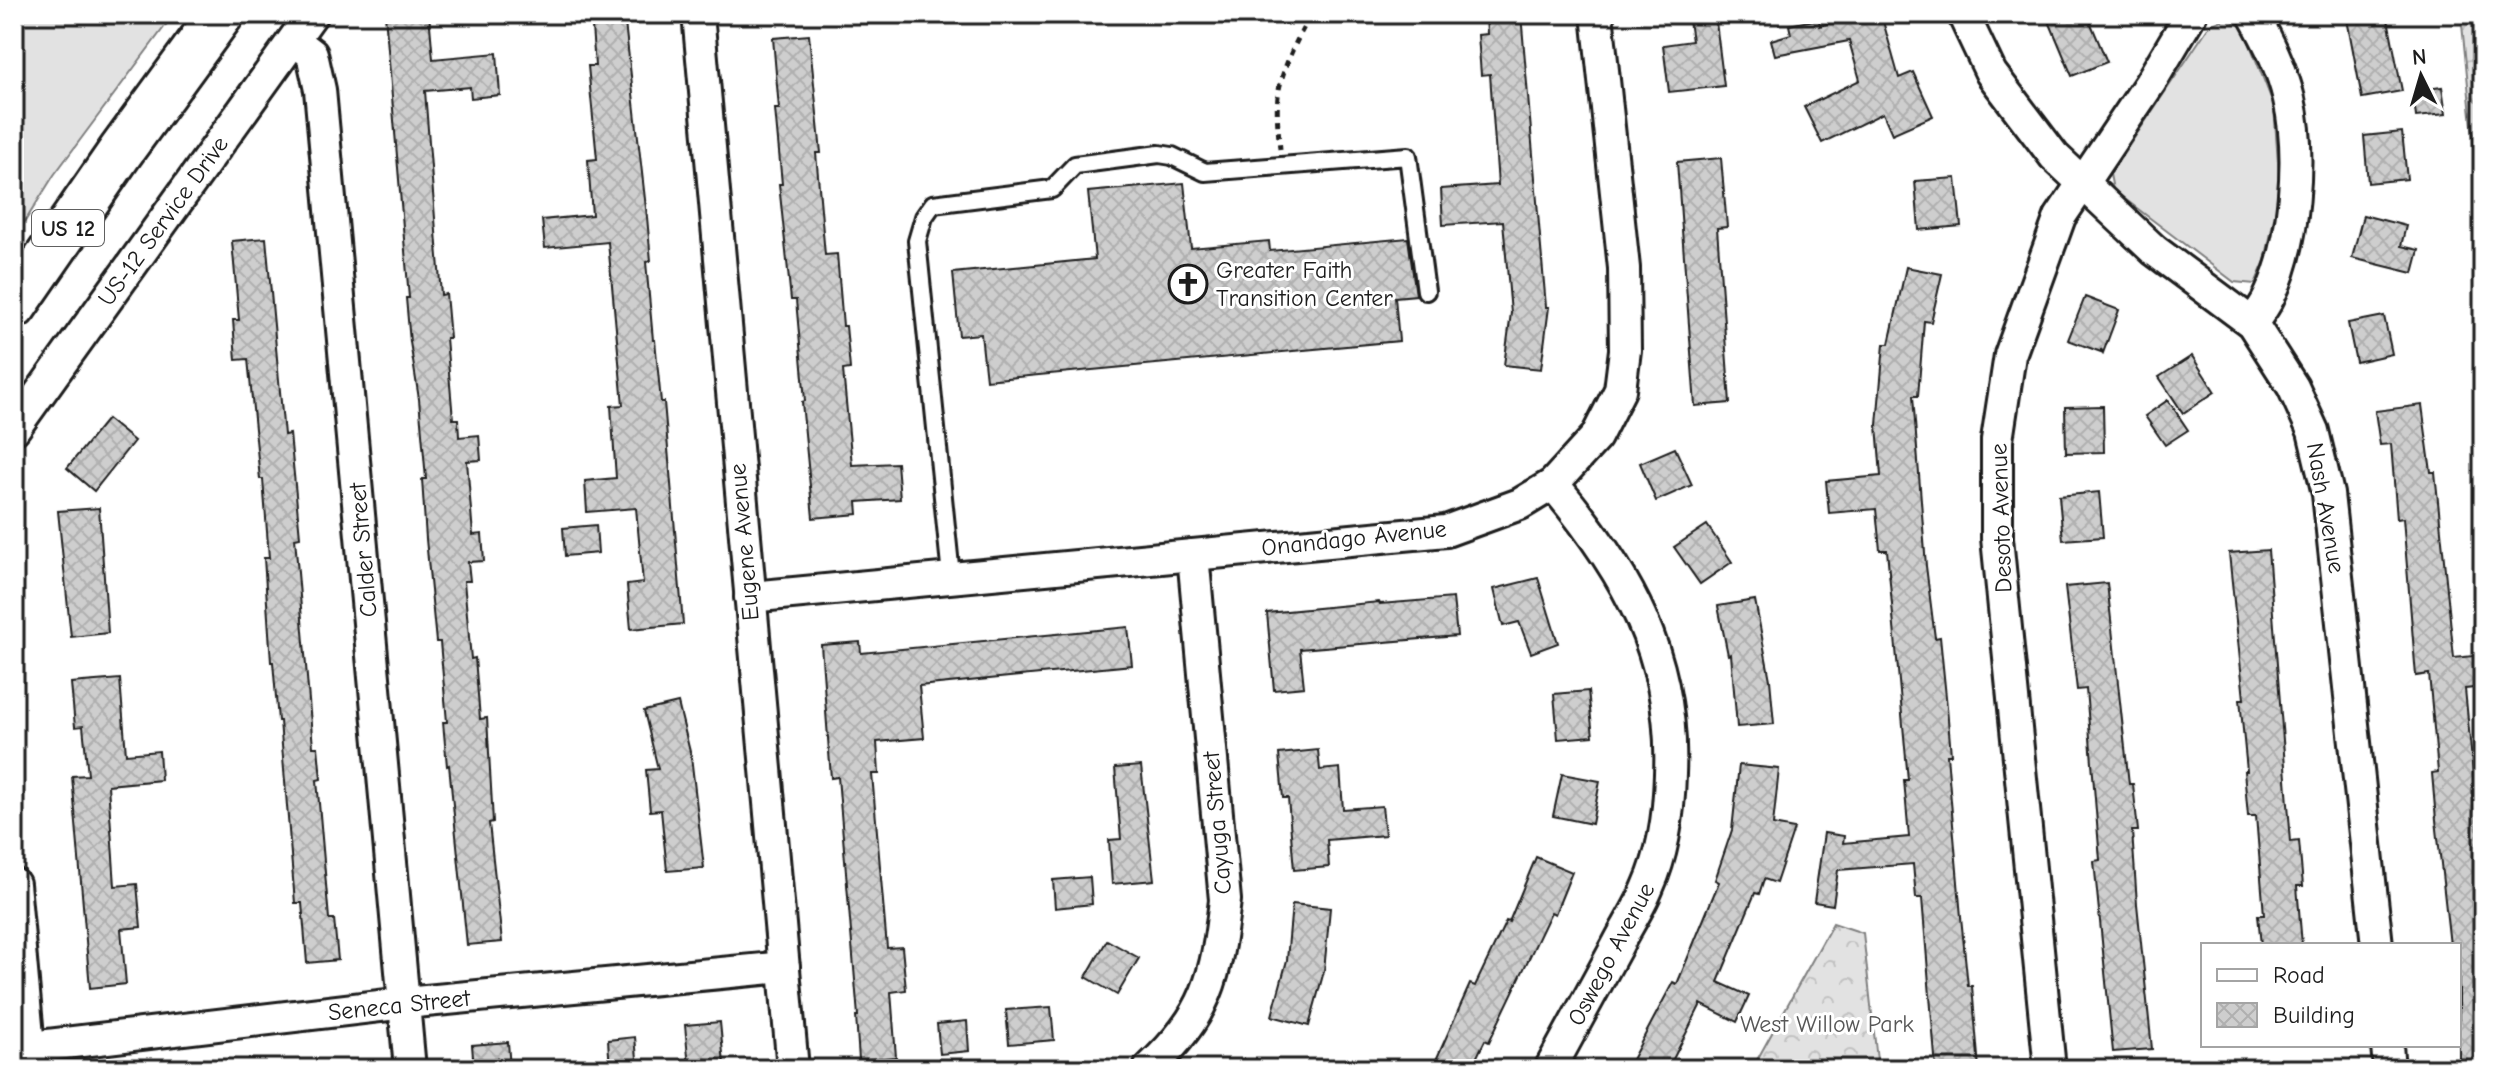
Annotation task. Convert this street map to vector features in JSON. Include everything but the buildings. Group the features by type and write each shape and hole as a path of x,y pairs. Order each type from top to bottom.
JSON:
{"highway":[{"name":"US 12","path":"14,306 221,14"}],"street":[{"name":"US-12 Service Drive","path":"14,429 312,14"},
{"name":"Eugene Avenue","path":"698,14 793,1069"},
{"name":"Onandago Avenue","path":"750,597 1446,531 1520,504 1553,484 1596,437 1620,390 1625,350 1624,268 1597,14"},
{"name":"Nash Avenue","path":"1963,14 1991,73 2054,156 2154,250 2252,323 2293,387 2313,431 2328,494 2377,943"},
{"name":"Desoto Avenue","path":"2050,1069 1997,538 1997,440 2010,355 2060,217 2150,83 2191,14"},
{"path":"2252,323 2269,298 2289,237 2296,166 2289,100 2272,49 2253,14"},
{"name":"Calder Street","path":"294,40 312,54 320,90 410,1069"},
{"name":"Oswego Avenue","path":"1550,1069 1649,886 1664,840 1670,795 1672,739 1655,647 1642,614 1608,554 1553,484"},
{"name":"Cayuga Street","path":"1149,1069 1187,1029 1203,1004 1219,953 1225,900 1193,555"},
{"path":"14,884 25,1055"},
{"name":"Seneca Street","path":"25,1055 405,1003 784,967"},
{"path":"2387,1047 2389,1069"}],"lane":[{"path":"951,576 917,241 924,217 933,204 1052,189 1075,165 1159,154 1172,156 1205,172 1408,156 1426,291"}],"path":[{"path":"1282,166 1277,116 1280,85 1311,14"}],"green space":[{"path":"14,14 174,14 54,175 14,239"},
{"path":"2461,14 2483,14 2483,237"},
{"path":"2227,18 2243,27 2274,106 2280,190 2265,261 2255,284 2234,282 2113,190 2110,174 2210,25"},
{"name":"West Willow Park","path":"1833,923 1863,933 1878,1069 1752,1069"}],"place":[{"name":"Greater Faith Transition Center","path":"1188,284"}]}
